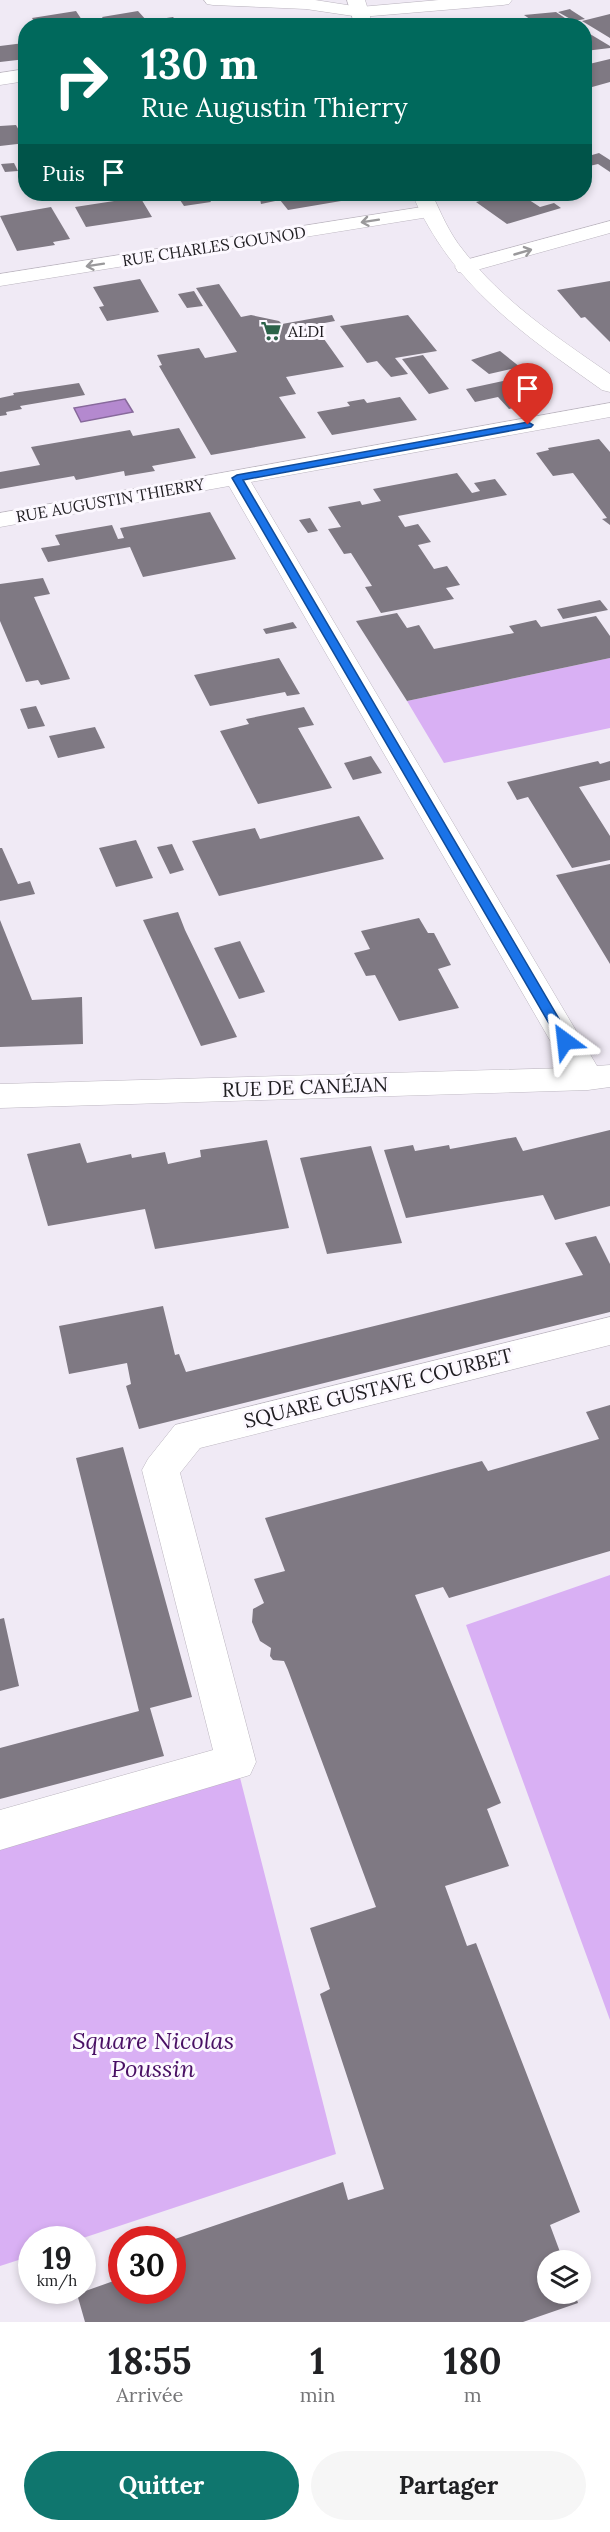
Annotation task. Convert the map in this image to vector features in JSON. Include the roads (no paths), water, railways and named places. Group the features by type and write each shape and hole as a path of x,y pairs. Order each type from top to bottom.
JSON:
{"street":[{"path":"213,0 306,4 360,13"},
{"path":"344,18 360,13 503,0"},
{"path":"0,79 18,76"},
{"path":"425,203 466,267 514,314 610,385"},
{"name":"RUE CHARLES GOUNOD","path":"0,280 425,203"},
{"path":"466,267 610,227"},
{"name":"RUE AUGUSTIN THIERRY","path":"0,520 610,410"},
{"path":"237,478 599,1077"},
{"name":"RUE DE CANÉJAN","path":"0,1095 599,1077"},
{"name":"SQUARE GUSTAVE COURBET","path":"0,1830 236,1762 161,1470 188,1436 610,1331"}],"place":[{"name":"ALDI","path":"271,331"}],"park label":[{"name":"Square Nicolas Poussin","path":"153,2055"}]}
